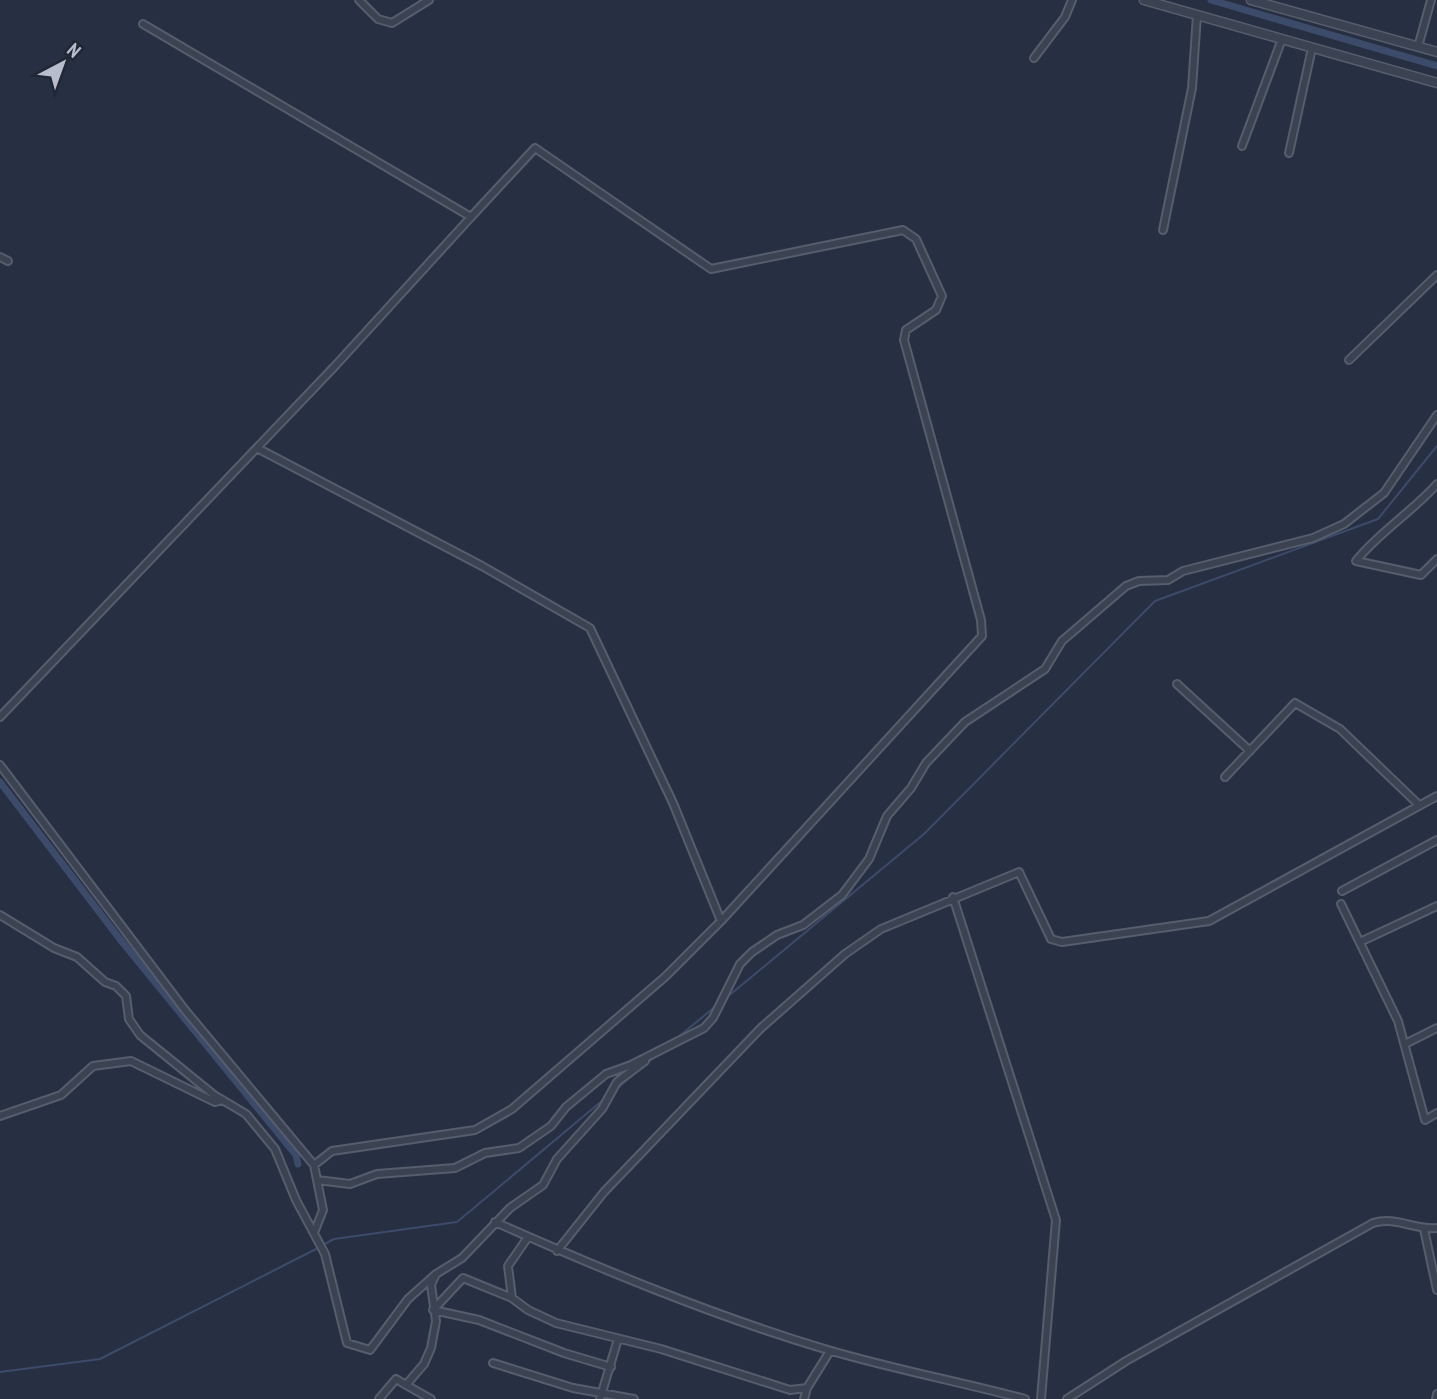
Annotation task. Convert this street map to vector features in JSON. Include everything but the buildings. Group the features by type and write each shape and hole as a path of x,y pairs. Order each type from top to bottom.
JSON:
{"street":[{"path":"360,0 378,19 392,23 429,0"},
{"path":"1034,58 1065,17 1072,0"},
{"path":"1144,0 1437,83"},
{"path":"1251,0 1437,52"},
{"path":"1418,47 1431,0"},
{"path":"1163,230 1192,88 1197,15"},
{"path":"142,24 471,217"},
{"path":"1242,146 1282,39"},
{"path":"1289,153 1312,48"},
{"path":"0,717 257,448 535,148 711,269 903,230 916,239 940,286 941,304 913,323 906,330 904,340 981,620 982,636 721,922 666,976 512,1109 475,1130 332,1151 314,1165"},
{"path":"0,257 8,261"},
{"path":"1349,359 1437,275"},
{"path":"317,1180 350,1184 377,1174 455,1168 485,1153 519,1148 551,1126 566,1107 606,1074 704,1028 713,1018 740,964 752,952 777,935 803,925 842,895 869,859 887,816 911,788 926,763 965,722 1045,669 1062,641 1099,606 1126,586 1139,581 1168,580 1183,571 1313,538 1344,524 1384,493 1437,415"},
{"path":"257,448 482,566 590,628 673,803 721,922"},
{"path":"1437,484 1412,512 1371,541 1356,561 1420,575 1437,559"},
{"path":"1177,684 1250,751"},
{"path":"1225,777 1295,702 1340,729 1419,805"},
{"path":"0,765 185,1010 314,1165 323,1210 314,1233"},
{"path":"557,1251 604,1192 761,1028 845,954 881,929 1019,872 1051,939 1062,943 1209,921 1437,796"},
{"path":"1342,891 1437,841"},
{"path":"953,897 1056,1220 1041,1399"},
{"path":"1342,904 1362,941 1405,1044 1425,1120 1437,1113"},
{"path":"1362,941 1437,906"},
{"path":"2,917 54,948 77,957 105,982 116,986 126,996 128,1019 140,1035 223,1100 246,1114 275,1149 296,1199 325,1254 347,1343 370,1350 408,1299 436,1274 462,1258 495,1222 543,1185 557,1159 602,1109 617,1082 653,1054"},
{"path":"1405,1044 1437,1028"},
{"path":"0,1115 61,1095 93,1066 131,1061 215,1102 223,1100"},
{"path":"1067,1399 1126,1361 1373,1223 1399,1221 1423,1229 1437,1228"},
{"path":"495,1222 557,1251 732,1319 830,1351 1025,1399"},
{"path":"1423,1229 1437,1290"},
{"path":"512,1298 508,1266 528,1237"},
{"path":"406,1385 424,1364 430,1348 436,1321 431,1286 436,1274"},
{"path":"433,1310 463,1278 512,1298 528,1310 556,1323 790,1390 807,1388"},
{"path":"433,1310 479,1320 564,1353 611,1367"},
{"path":"601,1395 618,1339"},
{"path":"804,1399 807,1388 830,1351"},
{"path":"493,1363 573,1388 634,1399"},
{"path":"379,1399 396,1379 421,1397 431,1399"},
{"path":"1436,1399 1437,1394"}],"waterway":[{"path":"1211,0 1437,66"},
{"path":"726,998 924,834 1155,601 1378,519 1437,446"},
{"path":"0,782 119,938 296,1155 298,1164"},
{"path":"677,1038 716,1006"},
{"path":"615,1090 657,1055"},
{"path":"323,1245 334,1239 457,1222 603,1100"},
{"path":"0,1372 100,1359 318,1248"}]}
